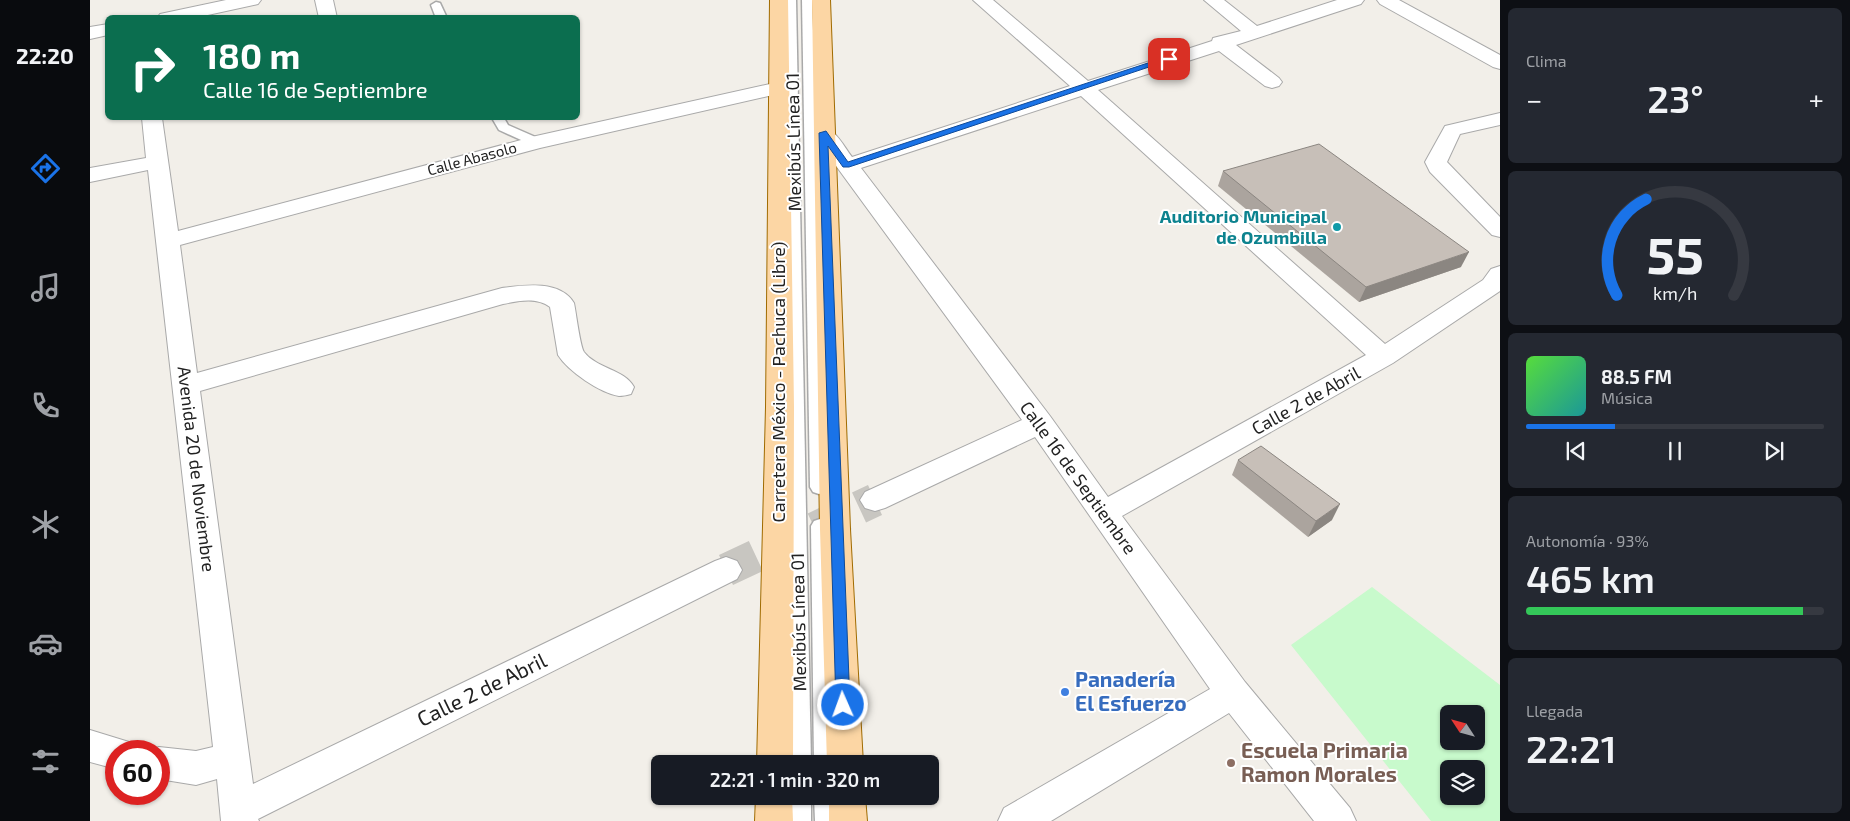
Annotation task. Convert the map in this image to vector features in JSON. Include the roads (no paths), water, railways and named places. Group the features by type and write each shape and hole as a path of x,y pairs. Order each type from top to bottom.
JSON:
{"main road":[{"name":"Carretera México - Pachuca (Libre)","path":"775,755 780,407 779,0"},
{"path":"820,0 845,755"},
{"path":"774,805 774,821"},
{"path":"847,805 848,821"}],"street":[{"path":"180,15 252,0"},
{"path":"324,0 327,15"},
{"path":"982,0 1084,87 1203,183 1384,358"},
{"path":"1213,0 1253,32"},
{"path":"846,166 1220,42 1355,0"},
{"path":"1386,0 1500,63"},
{"path":"90,33 105,30"},
{"path":"1220,42 1272,82"},
{"name":"Calle Abasolo","path":"168,241 536,142 779,88"},
{"name":"Avenida 20 de Noviembre","path":"152,120 239,816"},
{"path":"1500,120 1452,130 1436,162 1438,167 1500,230"},
{"name":"Calle 16 de Septiembre","path":"823,133 1040,423 1233,693 1337,821"},
{"path":"90,174 157,162"},
{"name":"Calle 2 de Abril","path":"1103,513 1384,358 1492,285 1500,274"},
{"path":"185,386 502,296 532,292 552,295 562,303 571,355 579,364 621,387"},
{"path":"875,500 1040,423"},
{"name":"Calle 2 de Abril","path":"239,816 726,570"},
{"path":"1017,821 1233,693"},
{"path":"90,746 105,750"},
{"path":"170,764 196,768 232,759"}],"lane":[{"name":"Mexibús Línea 01","path":"791,0 800,755"},
{"name":"Mexibús Línea 01","path":"808,0 816,277 825,755"},
{"path":"436,5 441,15"},
{"path":"499,120 503,127 536,142"},
{"path":"800,805 800,821"},
{"path":"825,805 826,821"}],"tunnel":[{"path":"726,570 875,500"}],"place":[{"name":"Auditorio Municipal de Ozumbilla","path":"1337,227"},
{"name":"Panadería El Esfuerzo","path":"1065,692"},
{"name":"Escuela Primaria Ramon Morales","path":"1231,763"}]}
